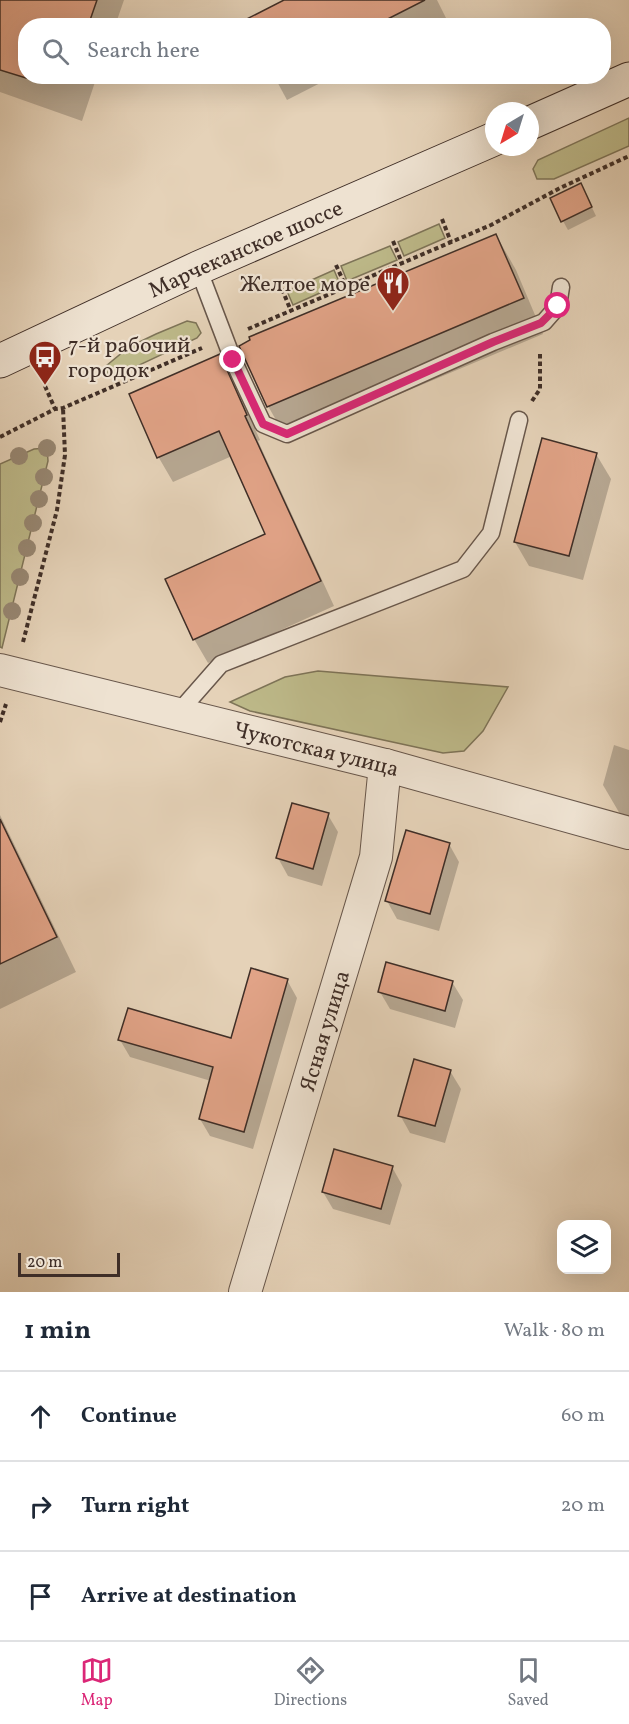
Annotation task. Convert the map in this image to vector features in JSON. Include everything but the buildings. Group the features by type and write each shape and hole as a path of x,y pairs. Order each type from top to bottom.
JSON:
{"street":[{"path":"539,119 629,79"},
{"name":"Марчеканское шоссе","path":"0,361 198,268 485,144"},
{"name":"Чукотская улица","path":"8,672 385,765 629,833"},
{"name":"Ясная улица","path":"253,1288 376,856 385,765"}],"lane":[{"path":"198,268 233,360 263,424 287,434 493,342 541,323 558,306 561,287"},
{"path":"178,713 220,664 463,569 491,533 519,420"}],"path":[{"path":"500,220 560,188 629,156"},
{"path":"442,219 451,242"},
{"path":"393,241 402,263"},
{"path":"336,266 345,287"},
{"path":"282,289 291,310"},
{"path":"519,420 540,389 541,323"},
{"path":"45,386 55,409"},
{"path":"8,672 57,510 65,455 63,408"}],"shaded area":[{"path":"629,118 629,146 554,179 537,179 533,169 538,160"},
{"path":"439,224 445,238 404,256 398,242"},
{"path":"390,246 397,260 347,281 341,266"},
{"path":"334,270 340,284 293,305 287,291"},
{"path":"187,321 196,323 201,333 197,338 114,377 107,373 106,366 129,347"},
{"path":"47,448 48,461 2,648 0,647 0,464 34,449"},
{"path":"318,671 508,687 483,731 464,751 443,753 250,711 230,702 285,677"}],"place":[{"name":"Желтое море","path":"393,312"},
{"name":"7-й рабочий городок","path":"45,386"}],"route":[{"path":"233,360 263,424 287,434 493,342 544,322 558,306"}]}
